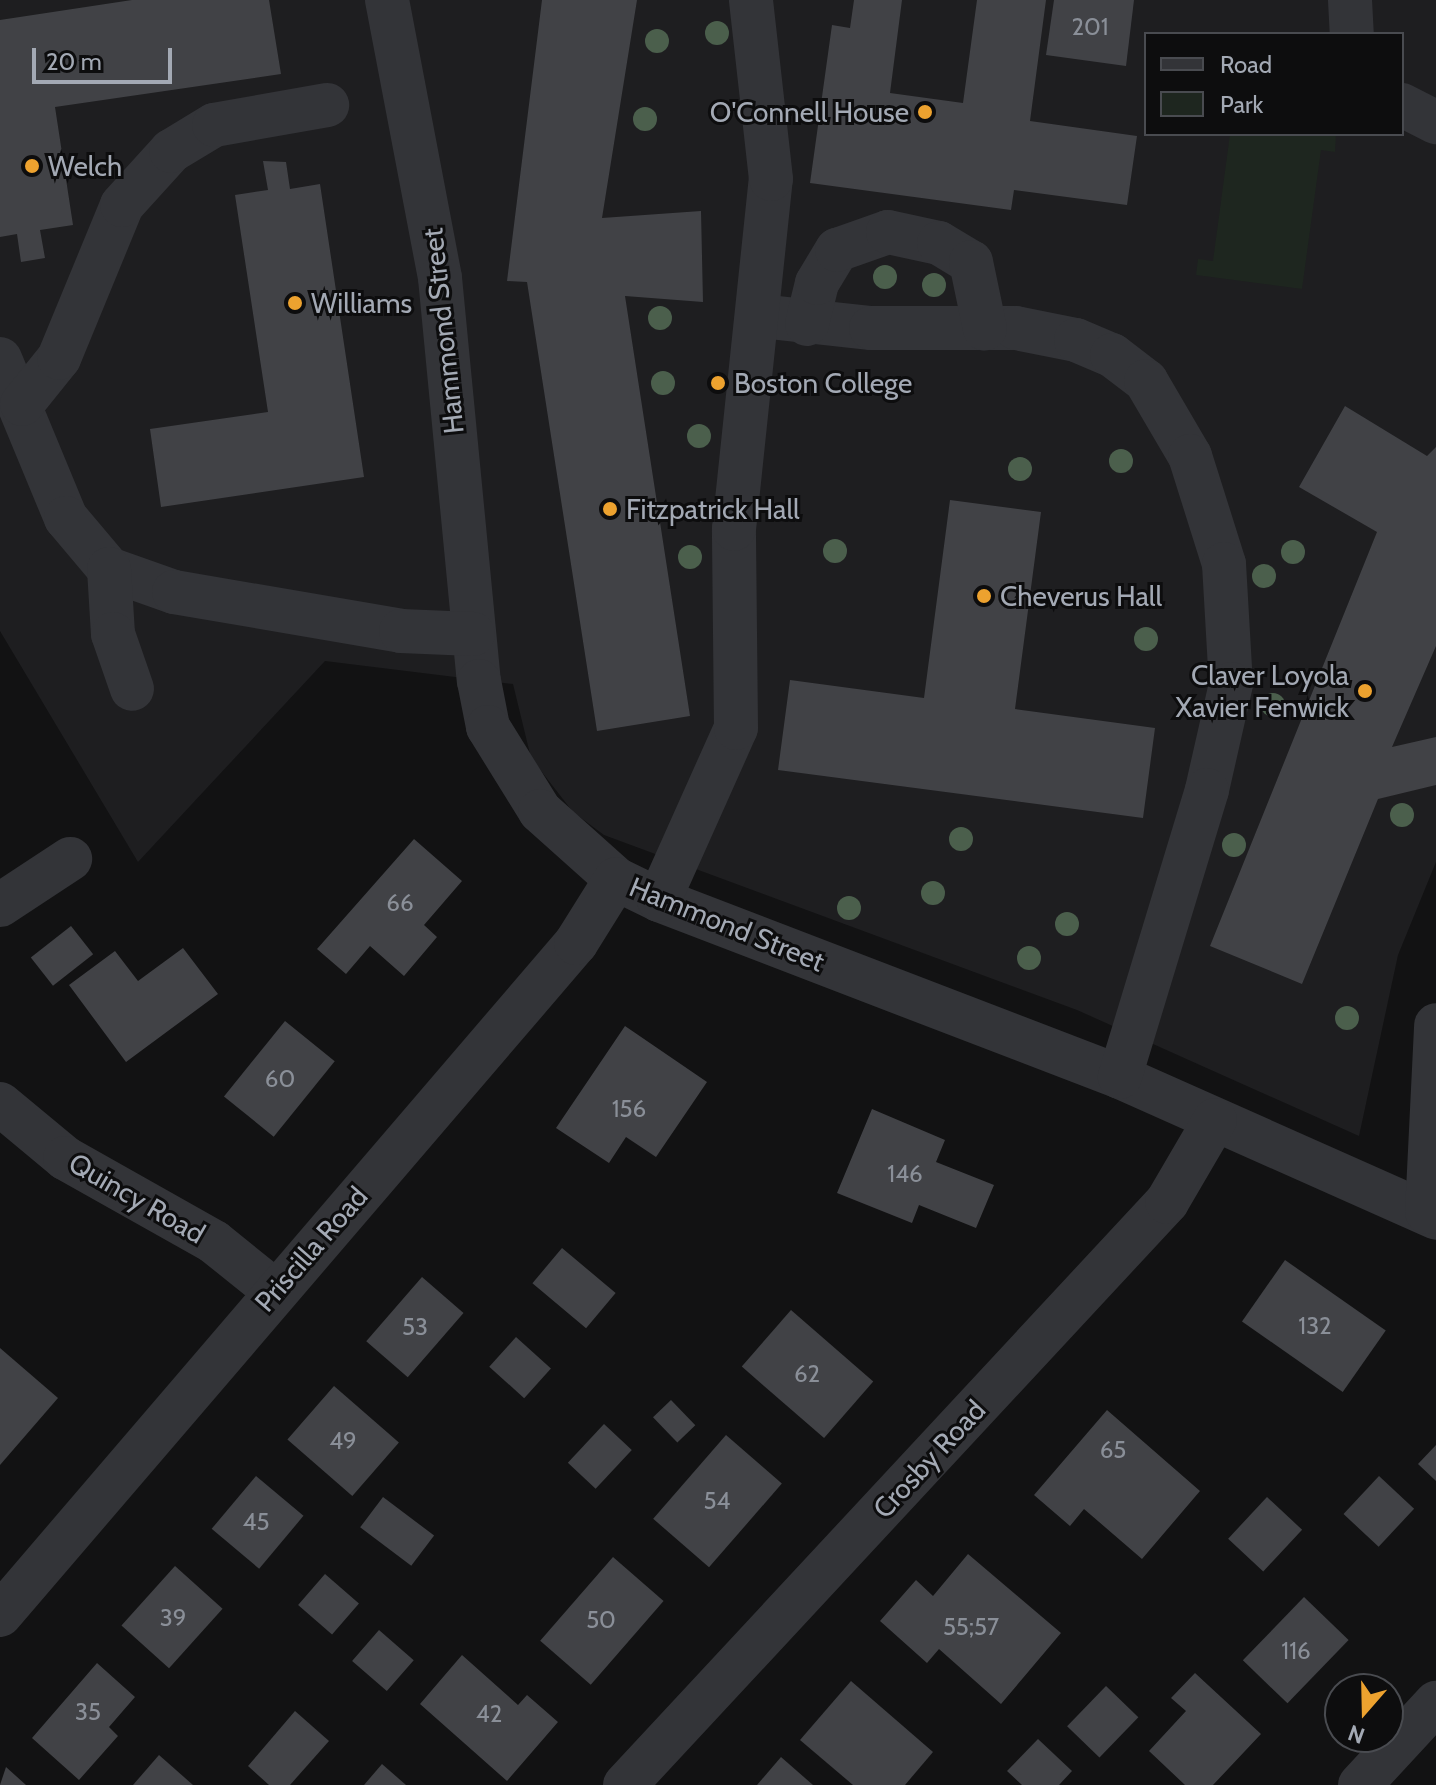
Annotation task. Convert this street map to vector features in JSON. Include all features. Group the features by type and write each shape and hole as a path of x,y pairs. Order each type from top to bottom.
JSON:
{"street":[{"name":"Hammond Street","path":"387,0 440,278 473,634 488,727 509,771 578,849 616,879 659,900 1120,1077 1432,1215"},
{"path":"659,900 736,728 734,529 760,316 771,179 751,0"},
{"path":"1350,0 1352,32"},
{"path":"22,404 59,358 122,205 171,151 214,125 327,105"},
{"path":"1404,106 1436,122"},
{"path":"807,324 817,283 837,250 888,232 939,243 971,262 985,329"},
{"path":"760,316 807,324 985,329 1076,340 1146,381 1190,456 1224,564 1233,628 1221,736 1120,1077"},
{"path":"0,359 22,404 66,518 109,569 174,592 401,631 473,634"},
{"path":"109,569 113,634 132,689"},
{"path":"0,905 70,859"},
{"name":"Priscilla Road","path":"0,1615 576,943 616,879"},
{"path":"1432,1215 1436,1025"},
{"name":"Quincy Road","path":"0,1104 65,1158 214,1242 275,1291"},
{"name":"Crosby Road","path":"625,1785 1167,1202 1215,1120"},
{"path":"1360,1785 1436,1703"}],"shaded area":[{"name":"Boston College","path":"0,0 1436,0 1436,862 1398,955 1359,1136 1077,1010 604,835 573,812 531,758 513,684 325,661 138,862 0,631"}],"green space":[{"path":"1230,136 1336,136 1335,152 1321,150 1302,289 1196,275 1198,259 1213,261"}],"building":[{"name":"Welch","path":"132,0 269,0 281,74 55,107 73,225 40,230 45,258 21,262 17,234 0,237 0,20"},
{"name":"Fitzpatrick Hall","path":"542,0 637,0 602,218 701,211 703,302 625,296 690,716 597,731 527,282 507,281"},
{"name":"O'Connell House","path":"854,0 902,0 890,93 963,103 977,0 1046,0 1030,121 1137,136 1127,205 1014,190 1011,210 810,183 832,25 850,28"},
{"path":"1054,0 1134,0 1126,66 1046,55"},
{"name":"Williams","path":"263,161 286,162 290,189 320,184 364,477 161,507 150,429 268,412 235,195 268,190"},
{"name":"Claver Loyola Xavier Fenwick","path":"1345,406 1427,456 1436,447 1436,646 1392,747 1436,737 1436,785 1378,799 1302,984 1210,946 1377,532 1299,487"},
{"name":"Cheverus Hall","path":"950,500 1041,512 1015,709 1155,728 1143,818 778,770 790,680 924,698"},
{"path":"414,839 462,881 424,925 437,937 404,976 370,946 346,974 317,949"},
{"path":"71,926 93,954 53,986 31,957"},
{"path":"183,948 218,994 126,1062 69,985 115,951 138,981"},
{"path":"285,1021 335,1061 274,1137 224,1096"},
{"path":"625,1026 707,1082 656,1157 626,1137 609,1163 556,1128"},
{"path":"872,1109 945,1140 936,1162 994,1185 976,1228 919,1205 912,1223 837,1193"},
{"path":"562,1248 616,1293 586,1328 532,1283"},
{"path":"1285,1260 1386,1331 1343,1392 1242,1321"},
{"path":"422,1277 464,1313 408,1377 366,1341"},
{"path":"791,1310 873,1382 824,1438 742,1367"},
{"path":"516,1337 551,1368 524,1398 489,1367"},
{"path":"0,1348 58,1398 0,1465"},
{"path":"334,1386 399,1442 352,1496 287,1440"},
{"path":"671,1400 695,1425 677,1443 653,1417"},
{"path":"1107,1410 1200,1491 1142,1559 1084,1509 1070,1526 1034,1495"},
{"path":"604,1424 632,1450 596,1489 568,1463"},
{"path":"726,1435 782,1484 709,1567 653,1519"},
{"path":"1436,1445 1436,1481 1418,1464"},
{"path":"256,1476 303,1516 259,1569 212,1529"},
{"path":"1379,1476 1414,1509 1379,1547 1344,1514"},
{"path":"383,1497 434,1536 411,1566 360,1527"},
{"path":"1267,1497 1302,1530 1263,1571 1228,1539"},
{"path":"968,1554 1061,1633 1001,1704 939,1649 927,1663 880,1621 916,1580 933,1596"},
{"path":"613,1557 664,1601 591,1685 540,1641"},
{"path":"175,1566 223,1609 169,1668 121,1625"},
{"path":"325,1574 359,1604 332,1634 298,1605"},
{"path":"1304,1597 1349,1640 1287,1703 1243,1660"},
{"path":"379,1630 414,1660 387,1691 352,1661"},
{"path":"462,1655 518,1705 527,1695 558,1722 507,1781 420,1704"},
{"path":"97,1663 135,1697 109,1727 118,1736 79,1780 32,1738"},
{"path":"1195,1673 1261,1734 1213,1785 1185,1785 1149,1751 1186,1711 1171,1698"},
{"path":"851,1681 933,1752 905,1785 853,1785 800,1740"},
{"path":"1106,1686 1138,1717 1099,1758 1067,1726"},
{"path":"295,1711 329,1741 290,1785 269,1785 248,1766"},
{"path":"1038,1739 1072,1771 1059,1785 1022,1785 1007,1771"},
{"path":"159,1755 193,1785 133,1785"},
{"path":"781,1757 813,1785 757,1785"},
{"path":"382,1764 406,1785 364,1785"},
{"path":"6,1767 26,1785 0,1785"}],"place":[{"name":"O'Connell House","path":"925,112"},
{"name":"Welch","path":"32,166"},
{"name":"Williams","path":"295,303"},
{"name":"Boston College","path":"718,383"},
{"name":"Fitzpatrick Hall","path":"610,509"},
{"name":"Cheverus Hall","path":"984,596"},
{"name":"Claver Loyola Xavier Fenwick","path":"1365,691"}]}
